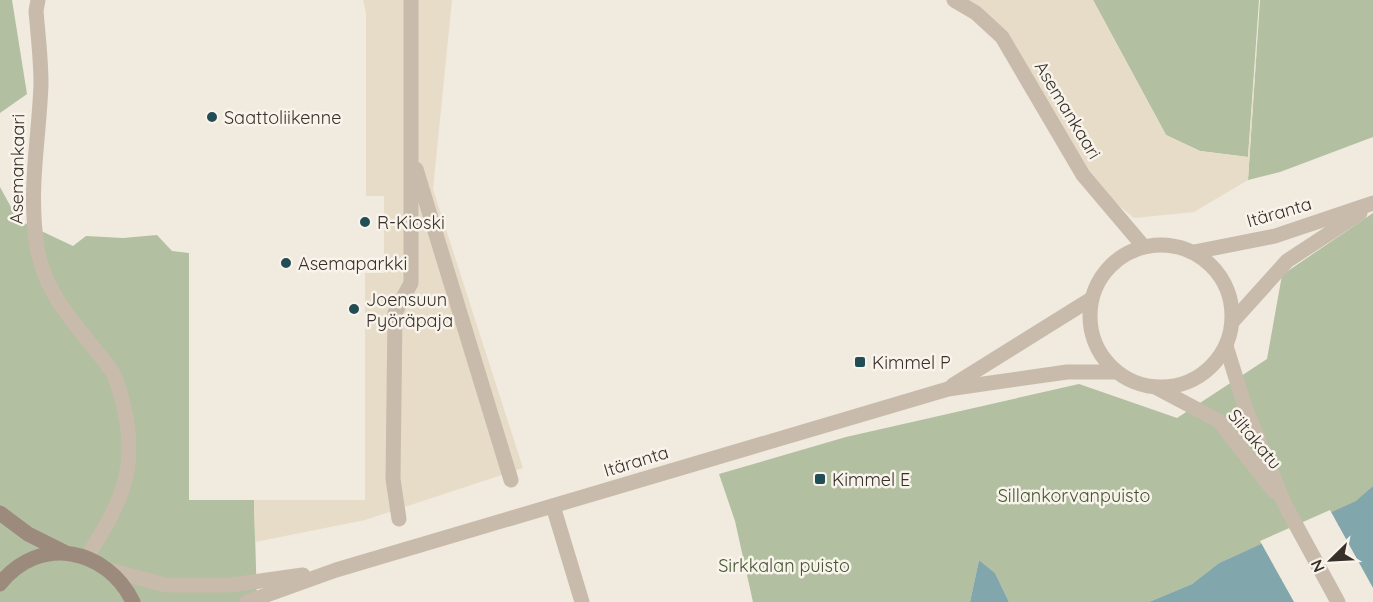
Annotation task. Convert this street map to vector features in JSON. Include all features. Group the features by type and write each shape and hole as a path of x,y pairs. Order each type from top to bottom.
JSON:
{"main road":[{"path":"0,513 28,534 64,552 87,557 110,570 126,588 133,602"},
{"path":"0,584 9,572 32,558 64,552"}],"street":[{"name":"Asemankaari","path":"38,0 36,11 40,84 32,209 37,249 45,276 61,307 113,372 128,425 129,456 126,481 117,508 87,557"},
{"path":"399,519 393,479 395,313 411,283 411,0"},
{"name":"Asemankaari","path":"954,0 976,13 1002,37 1083,175 1144,247"},
{"path":"411,152 511,480"},
{"name":"Itäranta","path":"1194,252 1275,236 1373,204"},
{"name":"Itäranta","path":"1233,321 1287,261 1373,204"},
{"path":"1170,245 1194,252 1216,269 1229,293 1233,321 1226,346 1210,369 1186,384 1158,388 1135,383 1116,372 1099,351 1090,326 1091,299 1102,275 1120,257 1144,247 1170,245"},
{"name":"Itäranta","path":"948,389 1091,299"},
{"name":"Siltakatu","path":"1226,346 1245,407 1285,506 1338,602"},
{"name":"Itäranta","path":"247,602 336,570 948,389 1067,372 1116,372"},
{"name":"Siltakatu","path":"1158,388 1219,421 1285,506"},
{"path":"553,506 582,602"},
{"name":"Itäranta","path":"110,570 165,585 219,585 336,570"}],"green space":[{"path":"0,0 12,0 27,94 0,113"},
{"path":"1093,0 1259,0 1248,157 1200,151 1166,135"},
{"path":"1260,0 1373,0 1373,137 1280,172 1248,180"},
{"path":"0,187 18,220 73,246 86,236 123,238 157,235 172,251 189,253 189,500 254,500 257,602 0,602"},
{"name":"Sillankorvanpuisto","path":"1373,213 1373,486 1357,501 1219,563 1192,584 1149,602 1009,602 995,573 979,560 970,602 753,602 735,521 719,474 846,437 1079,384 1177,418 1267,359 1282,275"}],"shaded area":[{"path":"363,0 452,0 433,189 523,468 365,520 255,542 254,500 365,500 365,273 384,273 384,196 366,196 366,13"},
{"path":"968,0 1093,0 1166,135 1200,151 1248,157 1260,0 1248,180 1194,212 1134,218 1104,193"}],"water":[{"path":"1373,486 1373,602 1149,602 1192,584 1219,563 1356,501"},
{"path":"979,560 995,573 1009,602 970,602"}],"pier":[{"path":"1330,510 1373,588 1373,602 1294,602 1260,541"}],"place":[{"name":"Saattoliikenne","path":"212,117"},
{"name":"R-Kioski","path":"365,222"},
{"name":"Asemaparkki","path":"286,263"},
{"name":"Joensuun Pyöräpaja","path":"354,309"},
{"name":"Kimmel P","path":"860,362"},
{"name":"Kimmel E","path":"820,479"}],"park label":[{"name":"Sirkkalan puisto","path":"784,565"}]}
